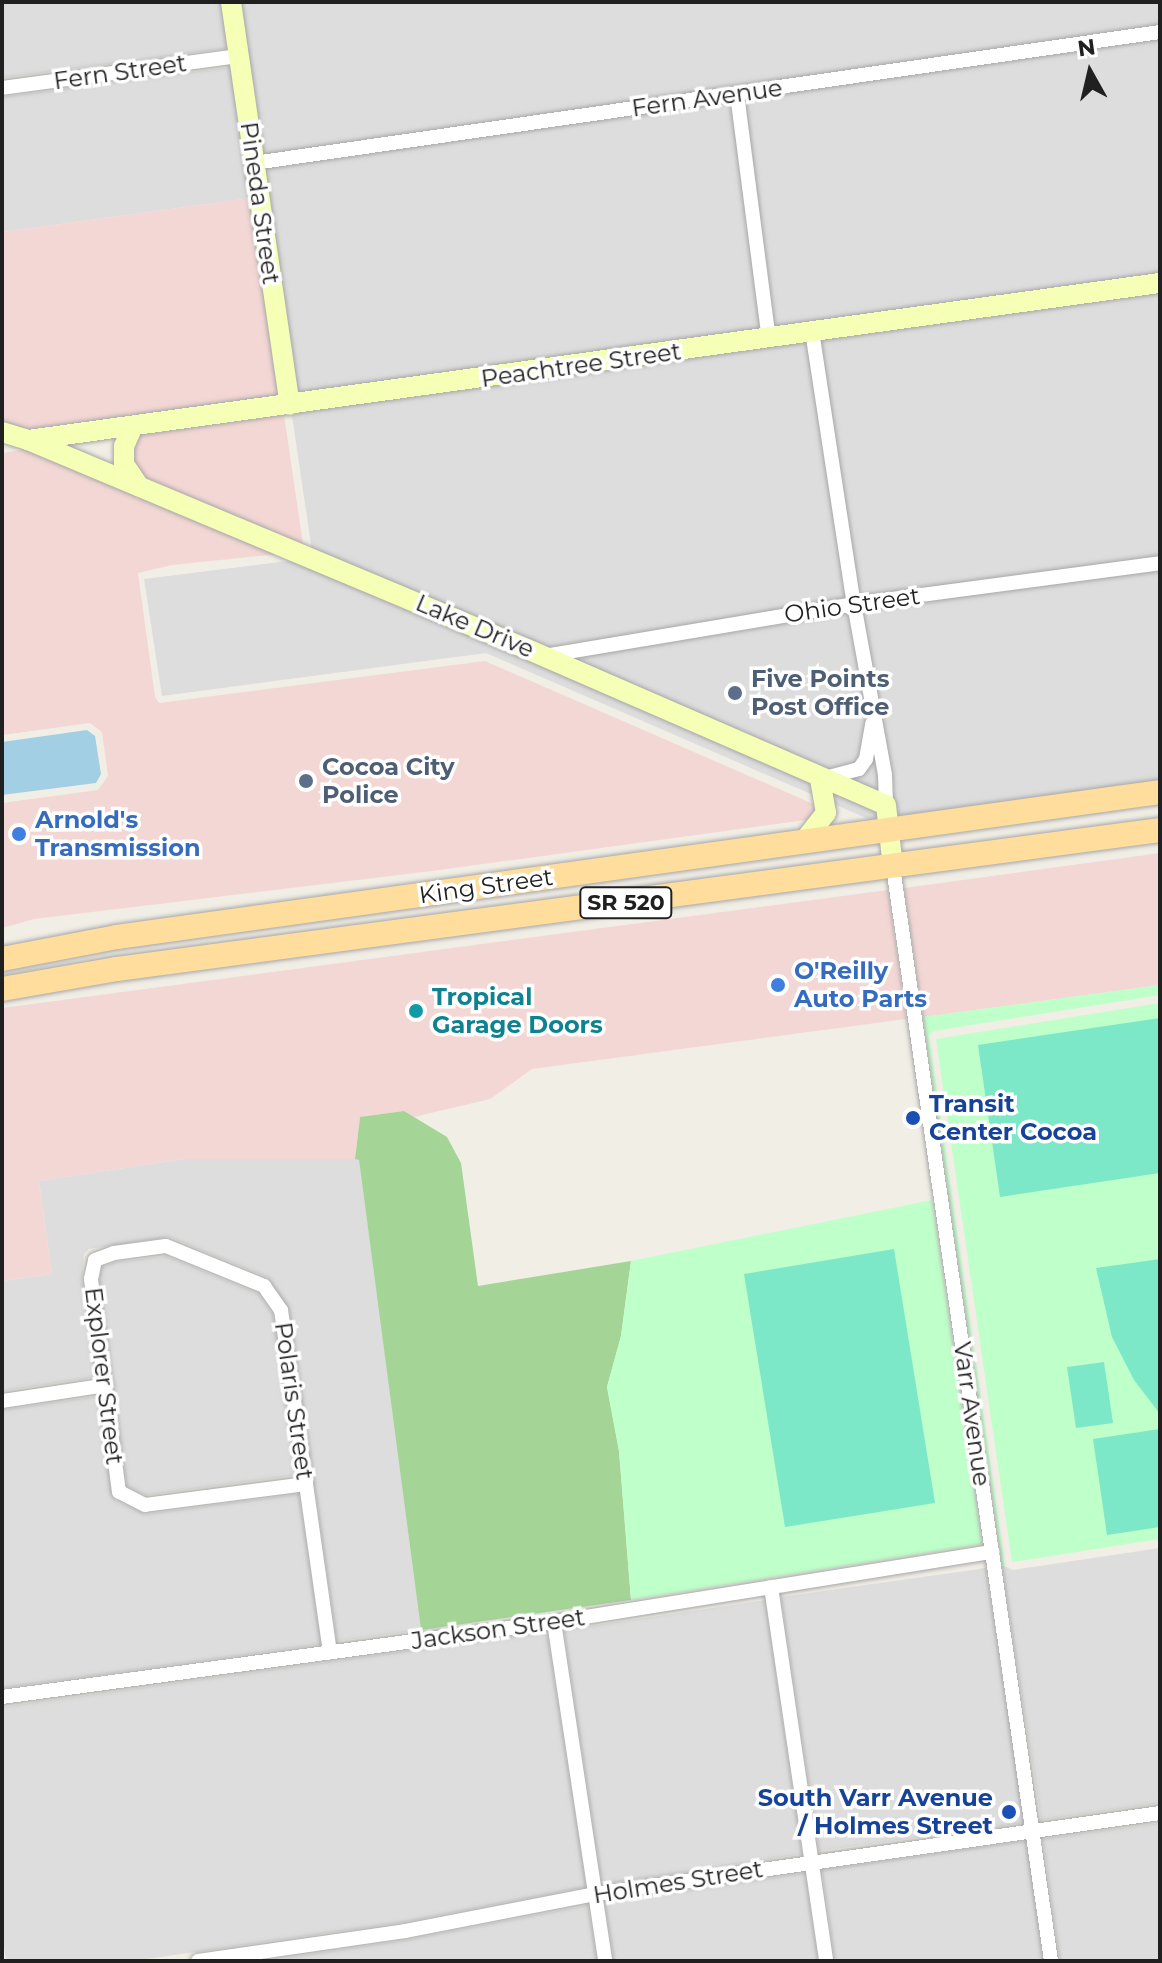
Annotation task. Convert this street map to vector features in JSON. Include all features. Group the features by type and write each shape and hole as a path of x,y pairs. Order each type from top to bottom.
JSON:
{"main road":[{"name":"King Street","path":"2,959 197,927 804,841 887,816 1160,792"},
{"name":"King Street","path":"2,989 132,967 1160,830"},
{"path":"51,982 65,965 160,951 197,927"}],"street":[{"name":"Pineda Street","path":"231,2 290,405"},
{"name":"Fern Avenue","path":"254,163 1160,32"},
{"name":"Fern Street","path":"2,88 239,56"},
{"path":"737,94 769,339"},
{"name":"Peachtree Street","path":"2,443 1160,283"},
{"path":"812,331 854,604 887,790 893,867"},
{"path":"133,426 124,446 124,464 139,486"},
{"name":"Lake Drive","path":"2,432 28,440 544,656 820,778 887,816"},
{"name":"Ohio Street","path":"544,656 854,604 1160,563"},
{"path":"804,841 826,813 820,778 843,776 859,769 866,759 874,716"},
{"name":"Varr Avenue","path":"893,867 1051,1961"},
{"name":"Polaris Street","path":"95,1260 114,1253 166,1246 264,1286 281,1310 330,1652"},
{"name":"Explorer Street","path":"95,1260 91,1279 119,1492 145,1505 306,1484"},
{"path":"2,1401 106,1385"},
{"name":"Jackson Street","path":"2,1697 554,1622 992,1552"},
{"path":"771,1587 826,1961"},
{"path":"554,1622 605,1961"},
{"name":"Holmes Street","path":"198,1961 405,1931 595,1894 1160,1813"}],"shaded area":[{"path":"2,2 223,2 229,48 2,78"},
{"path":"231,2 1160,2 1160,792 889,828 486,653 162,696 144,579 313,558"},
{"path":"232,67 251,198 2,232 2,97"},
{"path":"251,198 280,397 134,416 129,413 127,417 29,430 2,423 2,232"},
{"path":"284,415 303,544 144,478 132,461 138,435"},
{"path":"27,449 134,494 137,499 140,497 278,554 172,565 138,573 155,697 159,703 485,661 818,806 813,819 432,871 34,919 2,928 2,803 98,790 108,776 102,732 90,723 2,735 2,453"},
{"path":"1160,853 1160,985 923,1017 904,888"},
{"path":"888,890 906,1019 532,1069 490,1099 414,1117 404,1111 360,1117 355,1159 184,1159 39,1181 52,1274 2,1281 2,1008"},
{"path":"184,1159 359,1159 421,1630 337,1641 289,1309 267,1277 169,1237 89,1249 84,1254 82,1280 96,1377 2,1391 2,1281 52,1274 39,1181"},
{"path":"166,1256 259,1294 273,1314 297,1475 146,1495 127,1486 99,1280 102,1267 116,1262"},
{"path":"99,1396 111,1493 116,1501 146,1514 299,1494 321,1644 2,1688 2,1410"},
{"path":"1160,1548 1160,1803 1041,1820 1002,1565 1013,1570"},
{"path":"986,1568 1024,1823 819,1851 781,1597"},
{"path":"765,1600 802,1854 602,1884 564,1630"},
{"path":"547,1632 586,1887 404,1922 133,1961 6,1961 2,1931 2,1707"},
{"path":"1160,1823 1160,1961 1060,1961 1043,1839"},
{"path":"1027,1841 1043,1961 835,1961 822,1870"},
{"path":"805,1873 818,1961 614,1961 605,1903"},
{"path":"588,1905 597,1961 265,1961 407,1940"}],"green space":[{"path":"1160,985 1160,995 934,1031 929,1035 1005,1565 1002,1565 923,1017"},
{"path":"1160,1003 1160,1539 1012,1562 936,1039"},
{"path":"1160,1018 1160,1173 1000,1197 978,1045"},
{"path":"404,1111 447,1137 461,1163 478,1286 631,1261 621,1336 607,1387 619,1451 631,1600 421,1630 359,1160 355,1159 360,1117"},
{"path":"932,1200 982,1544 631,1600 619,1451 607,1387 621,1336 631,1261"},
{"path":"894,1249 935,1503 785,1527 744,1274"},
{"path":"1160,1259 1160,1414 1134,1380 1112,1337 1096,1268"},
{"path":"1104,1362 1113,1423 1076,1428 1067,1367"},
{"path":"1160,1429 1160,1527 1107,1535 1093,1439"}],"water":[{"path":"87,730 95,736 101,774 96,783 2,795 2,742"}],"place":[{"name":"Five Points Post Office","path":"735,693"},
{"name":"Cocoa City Police","path":"306,781"},
{"name":"Arnold's Transmission","path":"19,834"},
{"name":"O'Reilly Auto Parts","path":"778,985"},
{"name":"Tropical Garage Doors","path":"416,1011"},
{"name":"Transit Center Cocoa","path":"913,1118"},
{"name":"South Varr Avenue / Holmes Street","path":"1009,1812"}]}
